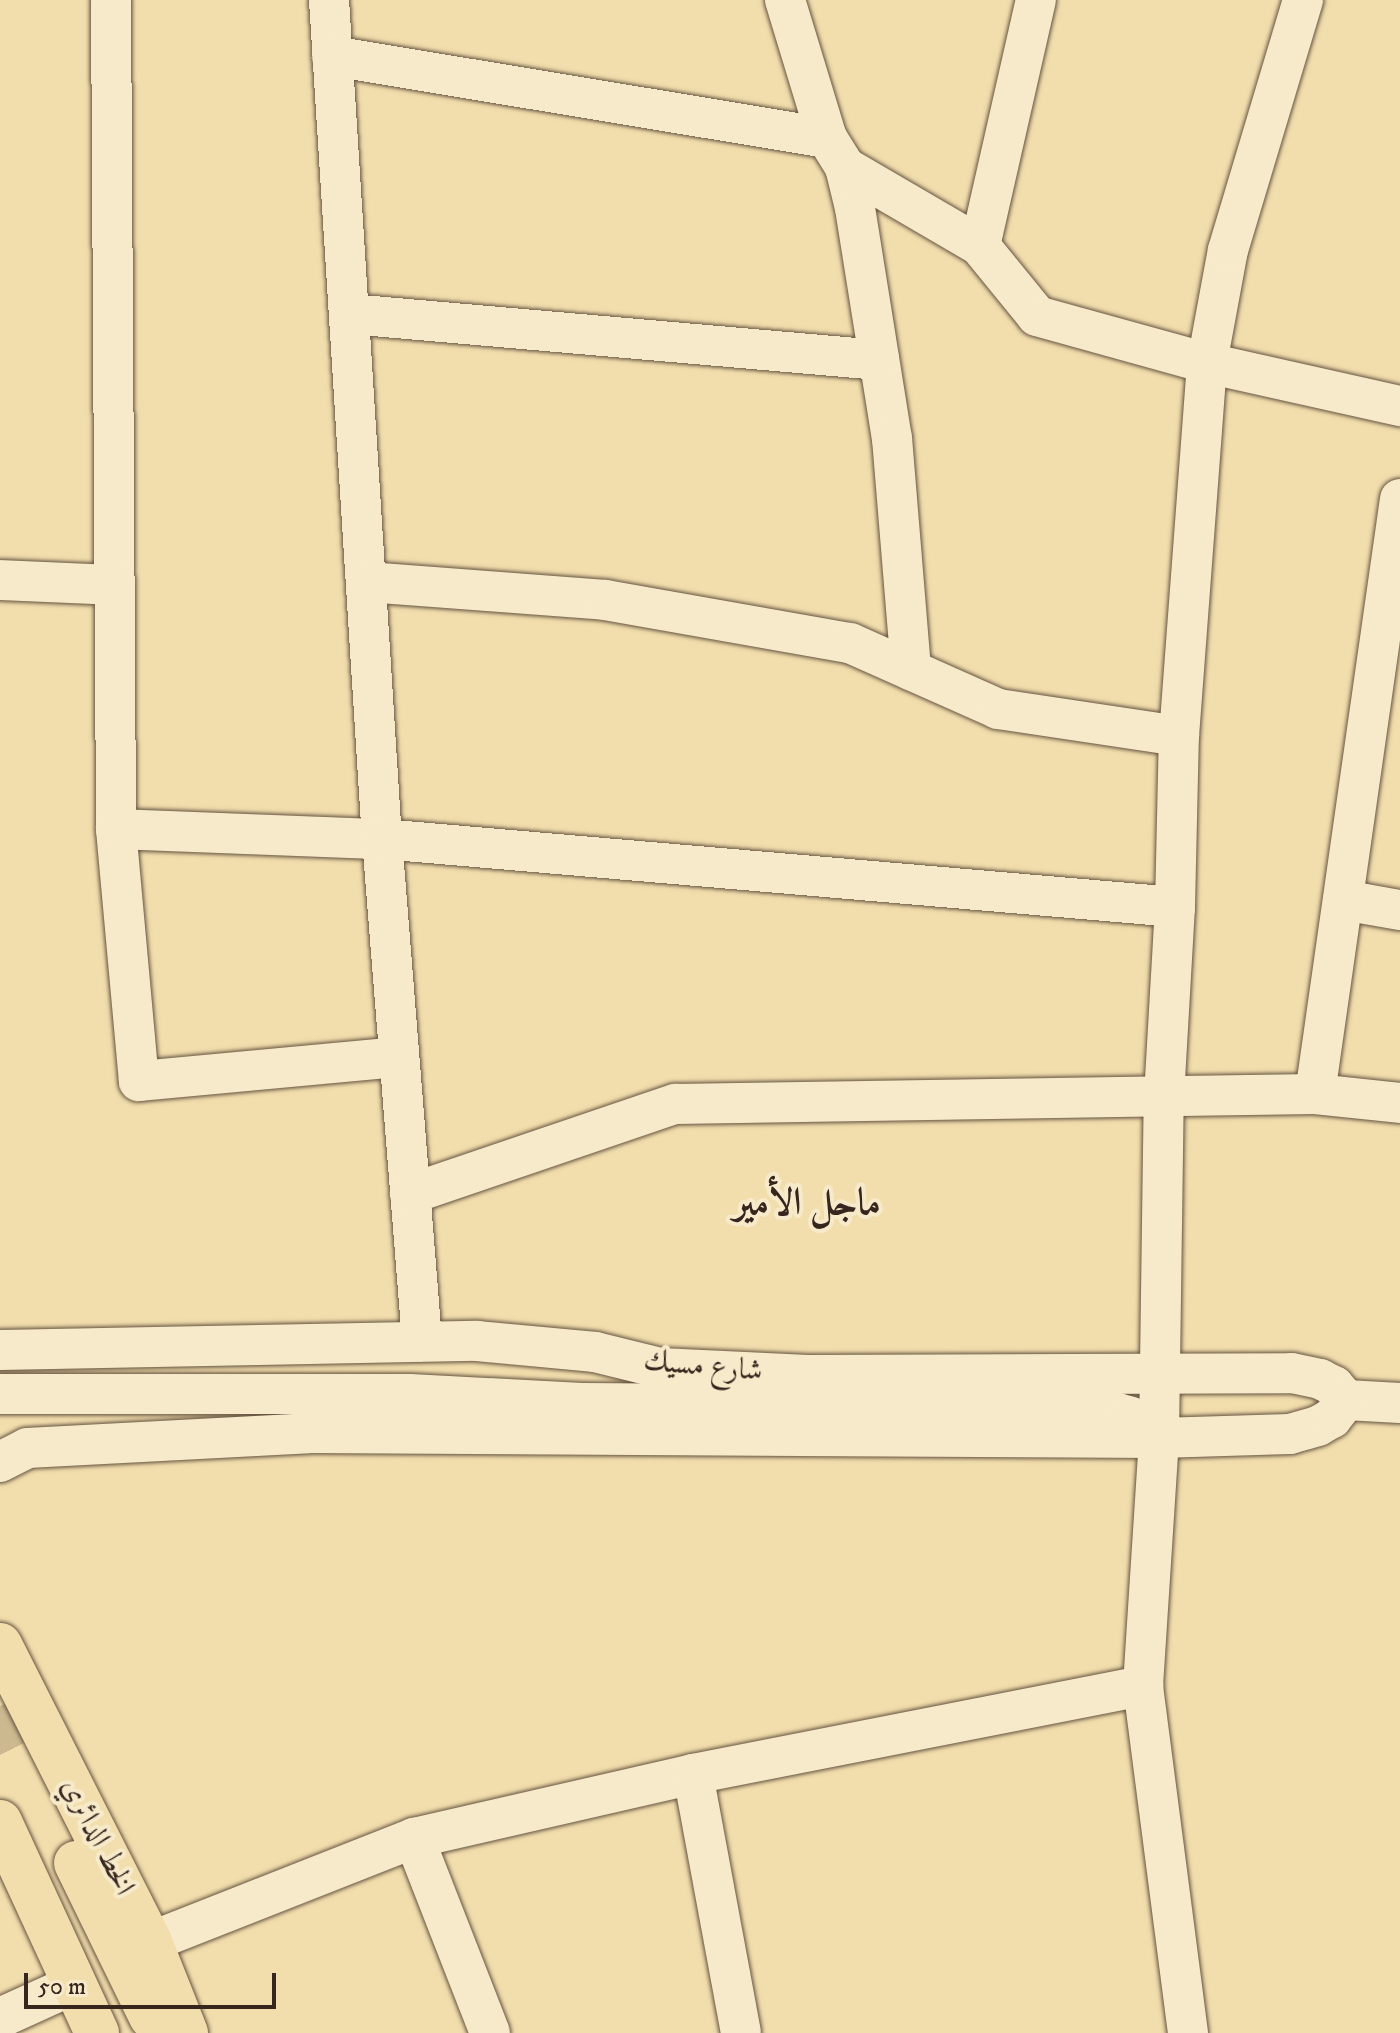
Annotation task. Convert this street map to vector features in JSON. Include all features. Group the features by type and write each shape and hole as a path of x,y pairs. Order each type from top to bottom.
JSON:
{"main road":[{"name":"الخط الدائري","path":"0,1645 150,1942 186,2033"},
{"path":"22,1750 159,2033"},
{"path":"0,1822 97,2033"}],"street":[{"path":"111,0 116,829 139,1081 399,1057"},
{"path":"329,0 382,839 422,1341"},
{"path":"785,0 836,152 879,360 892,438 911,670"},
{"path":"980,246 1036,0"},
{"path":"1188,2033 1143,1686 1159,1438 1164,1097 1175,907 1179,736 1207,363 1228,250 1303,0"},
{"path":"332,56 836,152 980,246 1037,316 1207,363 1400,406"},
{"path":"350,314 879,360"},
{"path":"1315,1094 1343,900 1383,734 1400,499"},
{"path":"0,580 115,585"},
{"path":"367,582 605,600 850,643 998,709 1179,736"},
{"path":"116,829 382,839 1175,907"},
{"path":"1343,900 1400,910"},
{"path":"410,1194 675,1104 1315,1094 1400,1103"},
{"name":"شارع مسيك","path":"0,1350 422,1341 533,1344 595,1352 660,1368 808,1375 1161,1371 1306,1375 1334,1386 1346,1400"},
{"path":"251,1378 452,1378 660,1368"},
{"path":"0,1394 410,1394 582,1403 1097,1407 1131,1417 1159,1438"},
{"path":"9,1453 309,1433 1159,1438 1303,1432 1332,1418 1346,1400 1400,1403"},
{"path":"150,1942 414,1838 693,1774 1143,1686"},
{"path":"693,1774 741,2033"},
{"path":"414,1838 490,2033"},
{"path":"0,2018 75,1984"}],"tunnel":[{"path":"0,1706 22,1750"}],"district":[{"name":"ماجل الأمير","path":"807,1204"}]}
